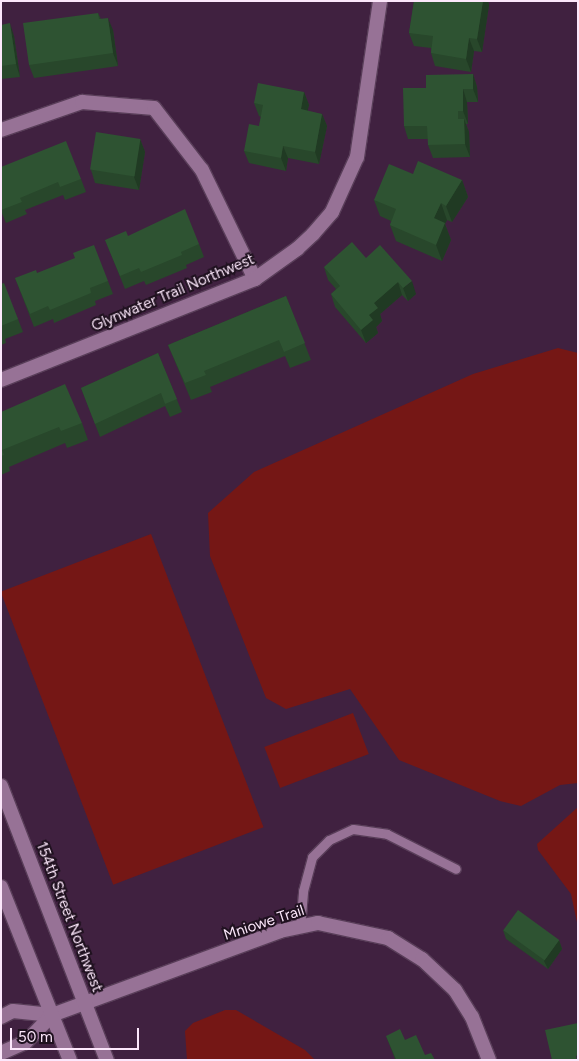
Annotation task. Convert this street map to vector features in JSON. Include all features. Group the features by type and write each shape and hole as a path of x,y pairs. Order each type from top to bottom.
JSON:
{"street":[{"name":"Glynwater Trail Northwest","path":"1,380 256,278 298,250 314,234 332,212 346,185 357,157 366,117 380,1"},
{"path":"1,130 82,102 154,108 202,170 256,278"},
{"name":"154th Street Northwest","path":"1,786 107,1060"},
{"path":"1,887 70,1060"},
{"name":"Mniowe Trail","path":"52,1015 280,931 318,923 388,938 422,959 455,990 472,1017 489,1060"},
{"path":"1,1017 13,1011 52,1015"},
{"path":"1,1052 26,1042 52,1015"}],"lane":[{"path":"300,927 303,891 312,857 329,840 353,829 387,834 456,869"}],"shaded area":[{"path":"558,348 578,353 578,783 560,785 521,806 500,801 399,760 350,689 286,709 266,698 210,556 208,513 254,472 473,374"},
{"path":"151,534 264,827 113,885 1,592"},
{"path":"353,713 369,754 280,788 264,747"},
{"path":"578,807 578,927 571,894 538,850 537,844"},
{"path":"225,1010 236,1010 305,1050 315,1060 187,1060 185,1031 193,1023"}],"building":[{"path":"414,1 483,1 477,39 469,38 466,59 431,53 433,36 409,33"},
{"path":"98,13 99,19 108,18 113,53 29,65 23,23"},
{"path":"10,23 16,64 1,66 1,25"},
{"path":"473,74 473,89 463,89 463,111 458,111 458,119 464,119 465,144 428,145 427,126 404,126 403,88 426,88 426,75"},
{"path":"258,83 304,92 301,109 322,114 315,152 283,146 281,158 244,151 249,124 259,126 263,105 254,103"},
{"path":"96,132 140,139 135,177 90,170"},
{"path":"66,141 81,179 60,187 58,182 20,198 22,202 1,210 1,167"},
{"path":"418,161 462,180 446,206 441,203 434,218 445,223 436,245 390,225 396,209 374,200 389,164 413,174"},
{"path":"185,209 199,244 181,252 182,255 141,272 139,268 120,276 105,240 126,231 128,236"},
{"path":"352,242 366,258 380,245 412,281 403,288 398,282 374,303 378,308 369,315 373,320 361,330 331,294 340,286 324,267"},
{"path":"94,245 108,281 90,288 91,293 50,310 48,306 30,314 15,278 36,270 37,273 75,258 73,253"},
{"path":"4,283 18,319 1,326 1,284"},
{"path":"286,296 305,343 284,352 279,340 204,371 206,375 185,383 168,345"},
{"path":"158,353 177,399 165,404 161,393 95,424 81,388"},
{"path":"65,384 82,423 61,431 59,427 2,450 4,455 1,456 1,412"},
{"path":"518,910 559,940 545,960 503,930"},
{"path":"578,1023 577,1060 552,1060 545,1030"},
{"path":"400,1029 405,1040 416,1035 425,1055 431,1053 435,1060 394,1060 396,1059 386,1036"}]}
